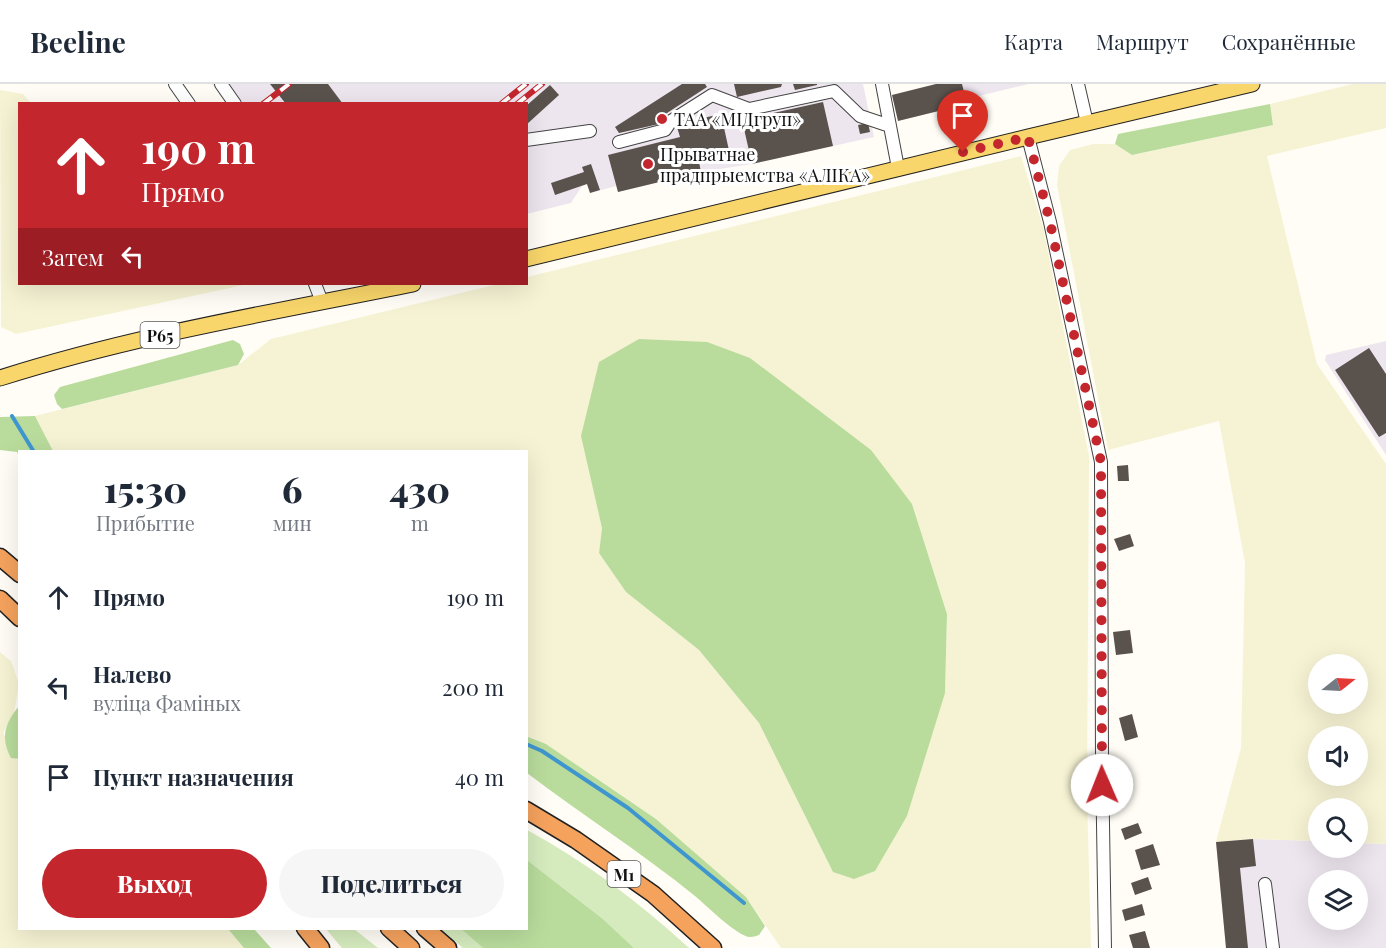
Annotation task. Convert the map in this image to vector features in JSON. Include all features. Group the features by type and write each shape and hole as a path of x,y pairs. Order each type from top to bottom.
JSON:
{"highway":[{"path":"0,545 18,558"},
{"path":"0,557 18,572"},
{"path":"0,591 18,606"},
{"path":"0,599 18,616"},
{"name":"М1","path":"528,811 576,840 653,894 712,948"},
{"path":"307,930 321,948"},
{"path":"391,930 411,948"},
{"path":"427,930 448,948"}],"main road":[{"path":"528,259 1252,84"},
{"name":"Р65","path":"0,378 90,351 159,335 408,285"}],"street":[{"path":"221,84 234,102"},
{"path":"882,84 898,168"},
{"path":"1078,84 1087,123"},
{"path":"182,86 188,102"},
{"path":"619,142 665,130 671,121 712,95 749,109 834,92 860,116 890,126"},
{"path":"528,140 590,131"},
{"path":"1028,137 1050,222 1101,462 1105,948"},
{"path":"315,285 322,302"},
{"path":"1265,884 1273,948"}],"shaded area":[{"path":"212,84 863,84 874,137 752,164 701,172 618,192 616,186 590,193 587,184 582,186 571,203 528,214 528,102 225,102"},
{"path":"936,84 1029,84 966,99 967,104 898,121 892,95"},
{"path":"1353,84 1386,84 1386,128 1267,156 1317,364 1386,464 1386,844 1368,843 1368,798 1308,798 1308,841 1254,839 1216,842 1241,748 1245,563 1219,421 1108,450 1057,185 1059,166 1070,150 1093,144 1115,144 1133,155 1273,125 1270,104"},
{"path":"0,90 23,94 30,102 18,102 18,285 243,285 16,334 1,327"},
{"path":"1021,156 1043,227 1089,456 1087,794 1091,948 781,948 746,897 656,819 546,744 528,736 528,450 52,450 35,416 238,365 271,339 494,285 528,285 528,277","holes":["912,504 947,614 945,693 833,872 759,723 699,650 626,592 599,553 602,528"]},
{"path":"1386,341 1386,455 1325,360 1326,355"},
{"path":"0,652 11,661 18,681 14,713 3,733 18,760 18,930 229,930 244,948 0,948"},
{"path":"1254,839 1308,841 1308,858 1368,858 1368,843 1386,844 1386,948 1226,948 1216,842"}],"green space":[{"path":"1270,104 1273,125 1132,155 1115,144 1118,134"},
{"path":"639,339 707,342 750,358 871,450 912,504 947,614 945,693 907,816 875,871 854,879 833,872 759,723 699,650 626,592 599,553 602,528 581,436 599,362"},
{"path":"233,340 240,344 244,354 238,365 62,409 57,404 54,395 60,387"},
{"path":"35,416 52,450 18,450 18,454 0,450 0,417"},
{"path":"18,707 18,759 11,758 6,744 5,737 10,718"},
{"path":"528,737 546,744 656,819 746,897 765,926 759,935 750,937 738,932 675,880 528,774"},
{"path":"528,831 570,855 611,884 689,948 634,948 603,919 528,861"},
{"path":"528,861 603,919 634,948 483,948 462,930 528,930"},
{"path":"229,930 255,930 271,948 244,948"},
{"path":"327,930 355,930 378,948 342,948"},
{"path":"442,930 462,930 483,948 463,948"}],"building":[{"path":"270,84 328,84 342,102 284,102"},
{"path":"682,84 705,84 707,87 664,115 659,124 619,133 615,127"},
{"path":"734,84 782,84 781,87 737,97"},
{"path":"793,84 817,84 817,85 795,90"},
{"path":"936,84 962,84 967,104 898,121 892,95"},
{"path":"550,85 559,95 528,123 528,104"},
{"path":"823,102 833,146 752,164 742,120"},
{"name":"Прыватнае прадпрыемства «АЛІКА»","path":"721,114 730,155 699,162 701,172 618,192 608,155 680,137 676,124"},
{"path":"868,123 870,132 860,134 858,125"},
{"path":"591,164 600,190 590,193 587,184 555,195 551,183 584,172 582,167"},
{"path":"1369,348 1386,374 1386,433 1379,437 1335,370"},
{"path":"1128,465 1129,481 1118,481 1117,466"},
{"path":"1130,534 1134,546 1119,551 1114,539"},
{"path":"1130,630 1133,653 1116,655 1113,632"},
{"path":"1132,714 1138,737 1125,741 1119,718"},
{"path":"1138,823 1142,833 1125,840 1121,829"},
{"path":"1253,839 1256,866 1240,868 1248,948 1226,948 1216,842"},
{"path":"1153,844 1160,865 1141,870 1135,850"},
{"path":"1148,877 1152,889 1135,895 1131,883"},
{"path":"1142,904 1145,915 1125,921 1122,910"},
{"path":"1145,931 1150,948 1133,948 1129,935"}],"waterway":[{"path":"12,416 33,450"},
{"path":"528,745 542,751 628,808 744,903"}],"railway":[{"path":"266,102 289,84"},
{"path":"504,102 526,84"},
{"path":"520,102 542,84"}],"place":[{"name":"ТАА «МІДгруп»","path":"662,119"},
{"name":"Прыватнае прадпрыемства «АЛІКА»","path":"648,164"}],"route":[{"path":"963,152 1028,137 1050,222 1101,462 1102,785"}]}
